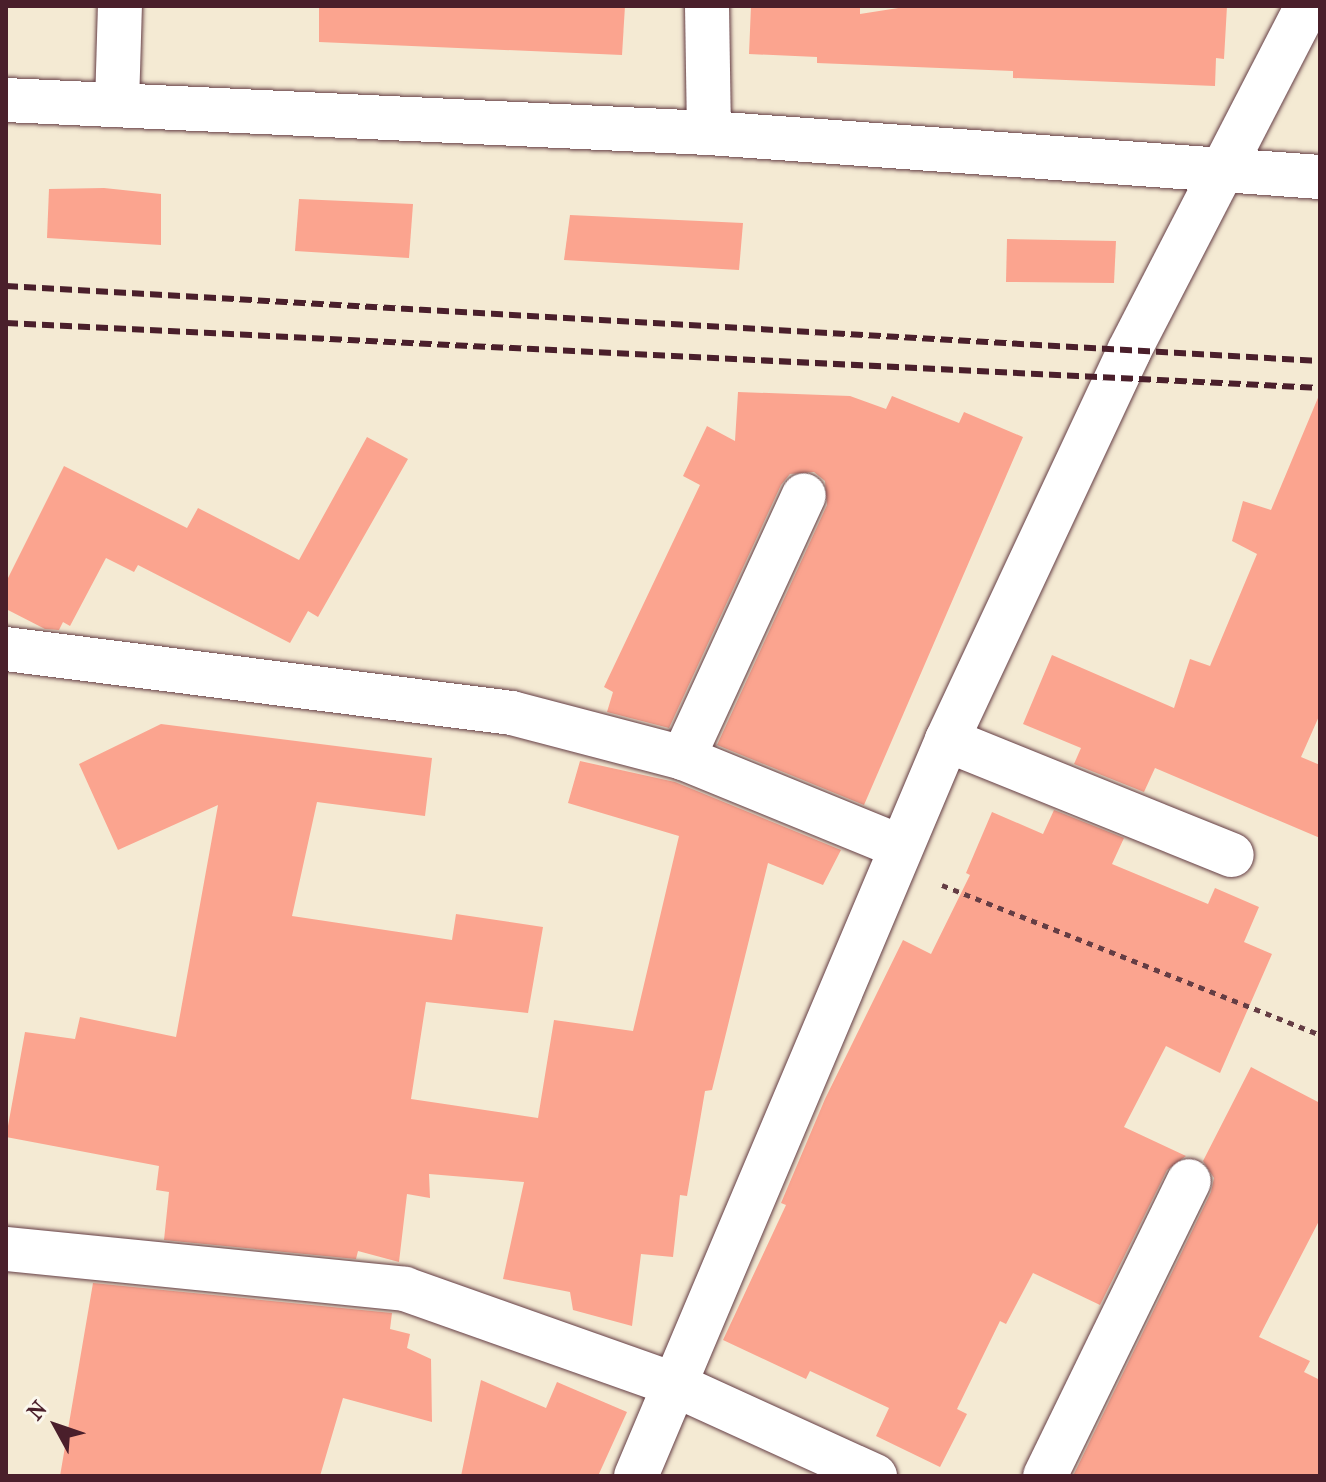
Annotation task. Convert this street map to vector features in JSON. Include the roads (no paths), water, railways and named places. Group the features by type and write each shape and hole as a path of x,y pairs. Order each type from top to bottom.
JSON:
{"street":[{"path":"117,105 120,6"},
{"path":"707,6 709,133"},
{"path":"636,1476 947,740 1219,172 1307,6"},
{"path":"6,100 709,133 1320,177"},
{"path":"683,758 804,495"},
{"path":"6,649 512,713 683,758 897,856"},
{"path":"947,740 1232,855"},
{"path":"1045,1476 1189,1181"},
{"path":"6,1249 405,1289 673,1384 875,1476"}],"railway":[{"path":"6,286 1320,361"},
{"path":"6,323 1320,388"}]}
